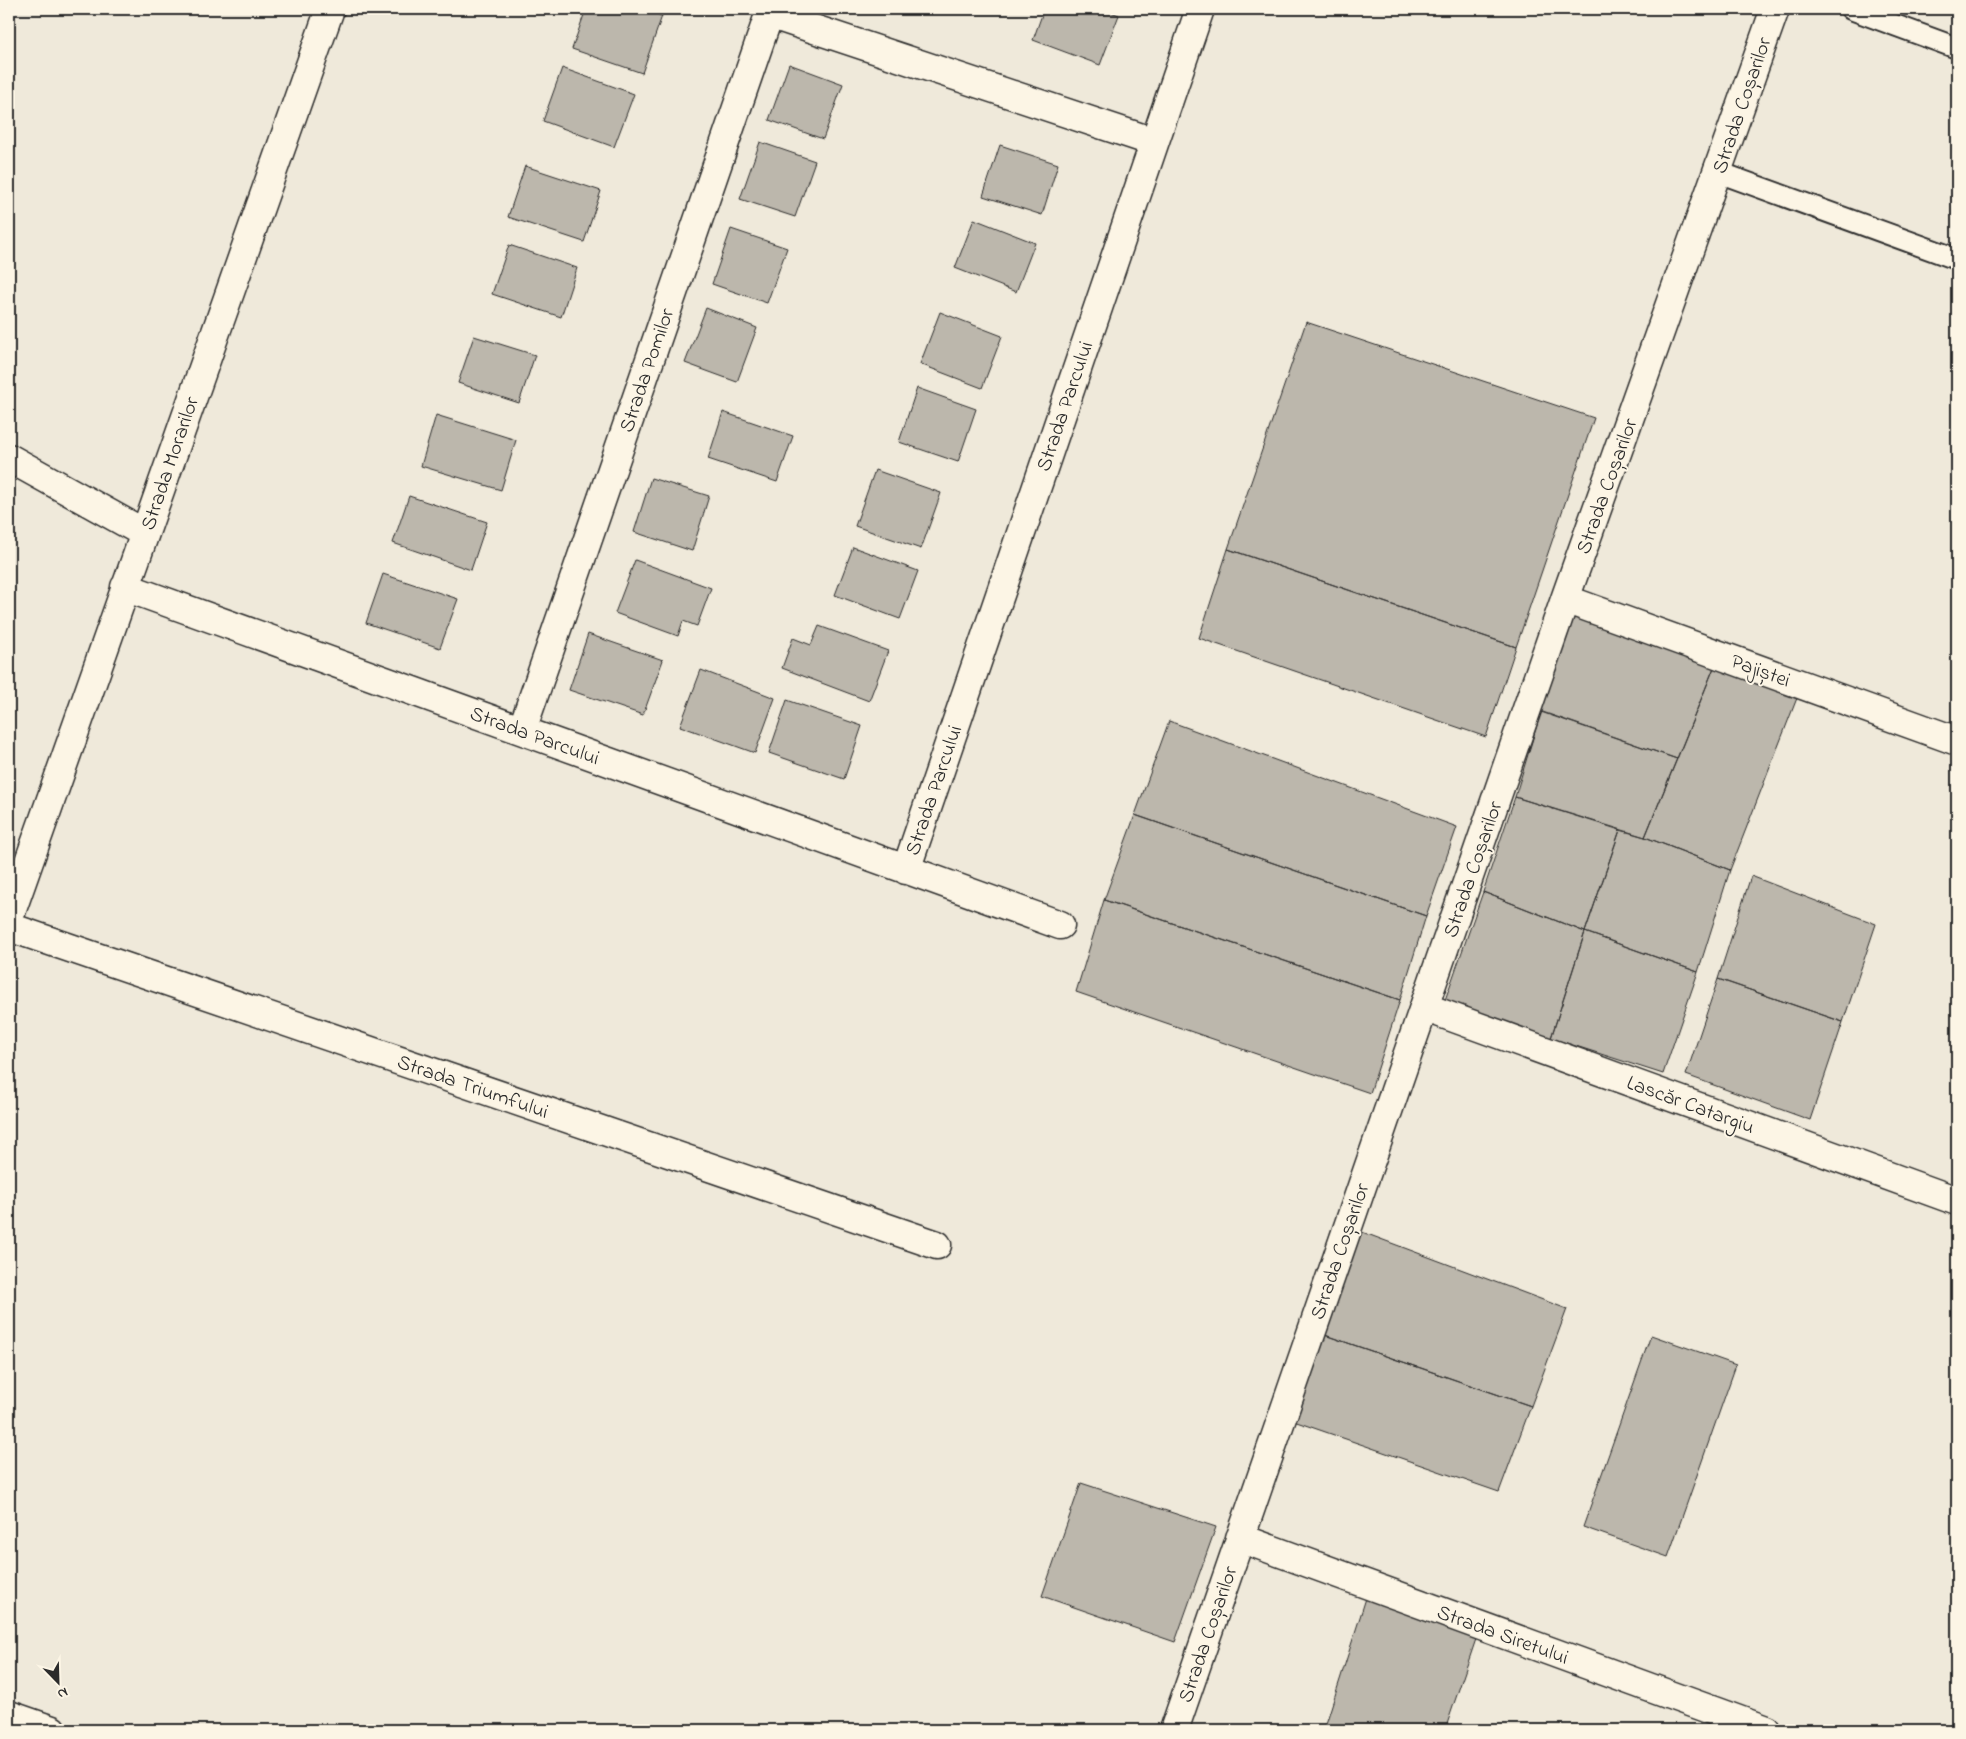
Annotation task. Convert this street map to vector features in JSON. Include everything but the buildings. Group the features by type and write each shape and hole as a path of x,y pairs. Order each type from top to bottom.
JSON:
{"street":[{"name":"Strada Morarilor","path":"9,918 330,9"},
{"name":"Strada Parcului","path":"125,587 906,870 1200,9"},
{"name":"Strada Coșarilor","path":"1174,1730 1565,599 1775,9"},
{"path":"770,12 1154,142"},
{"name":"Strada Pomilor","path":"522,730 770,12"},
{"path":"9,458 144,533"},
{"name":"Pajiștei","path":"1565,599 1957,741"},
{"path":"906,870 1060,925"},
{"name":"Strada Triumfului","path":"9,927 937,1245"},
{"name":"Lascăr Catargiu","path":"1424,1007 1957,1201"},
{"name":"Strada Siretului","path":"1240,1538 1766,1730"},
{"path":"9,1715 52,1730"}],"lane":[{"path":"1851,9 1957,48"},
{"path":"1718,172 1957,259"}]}
